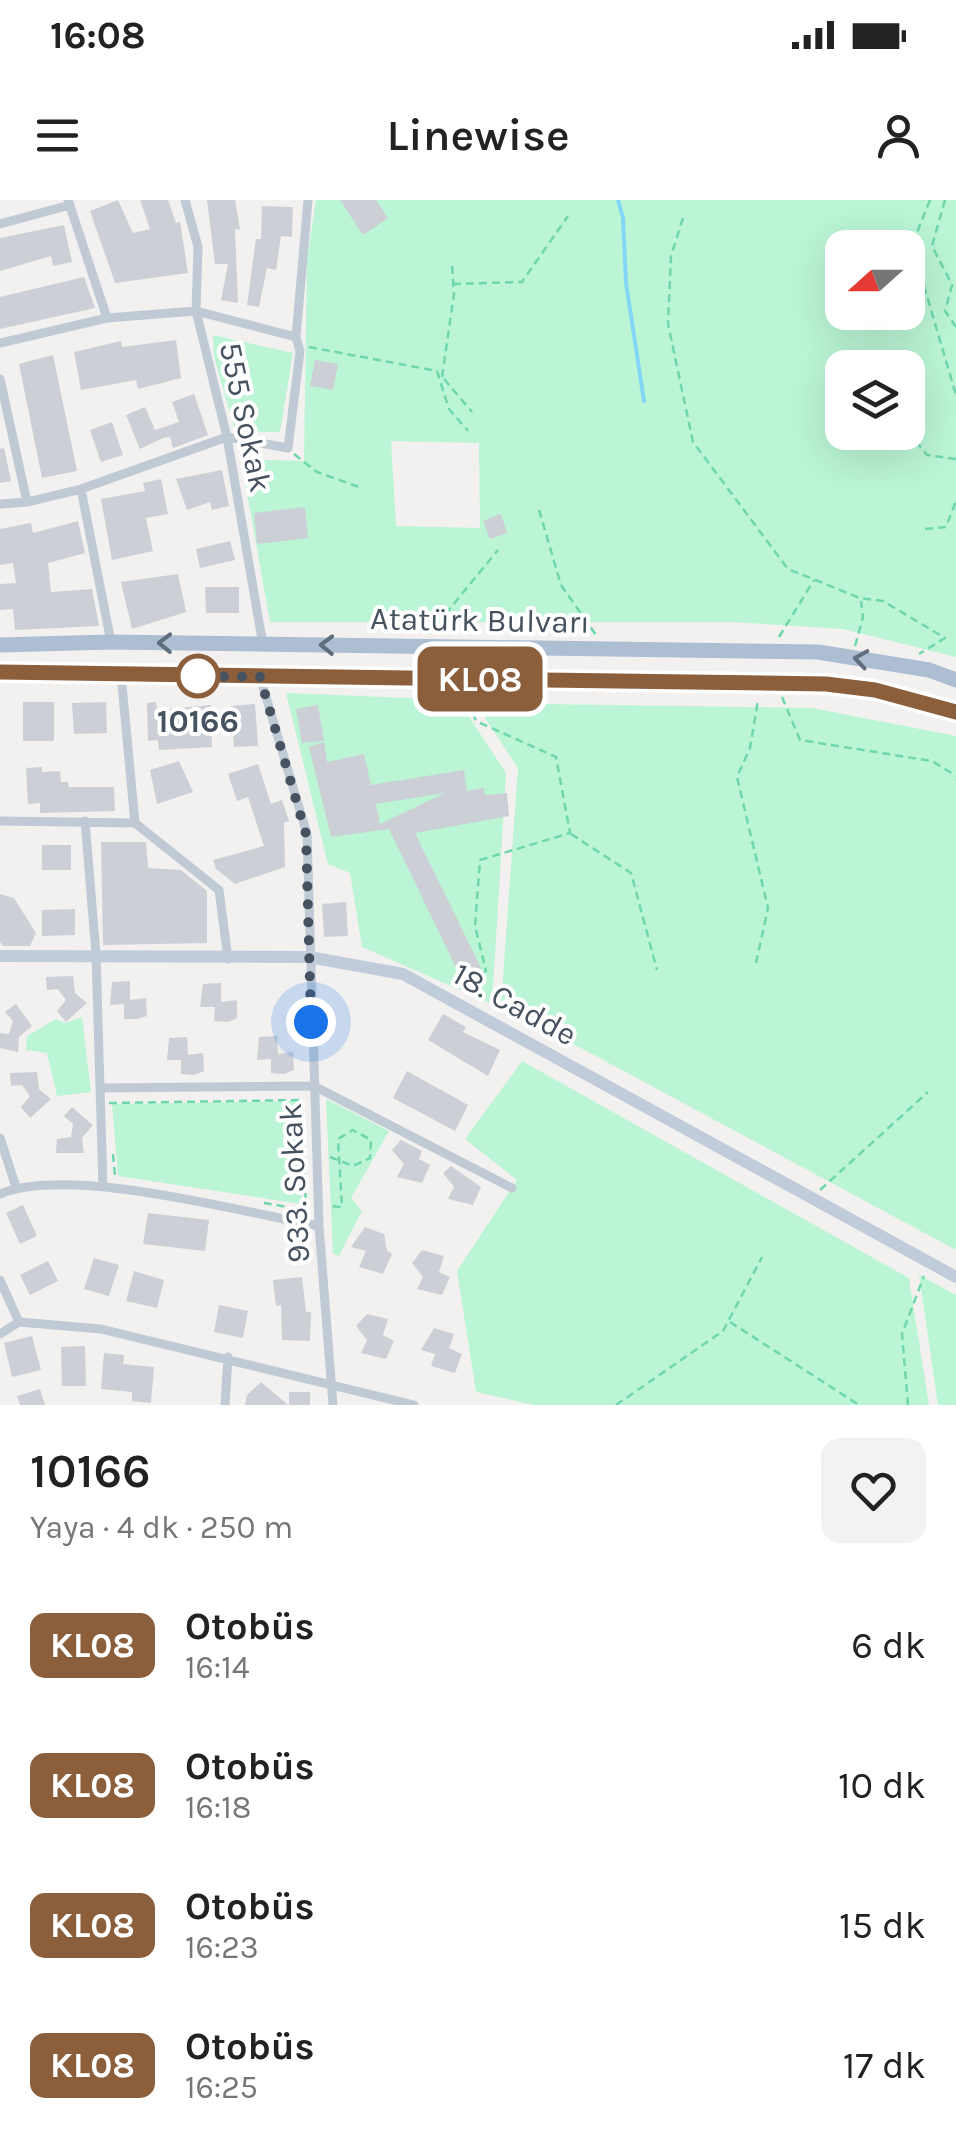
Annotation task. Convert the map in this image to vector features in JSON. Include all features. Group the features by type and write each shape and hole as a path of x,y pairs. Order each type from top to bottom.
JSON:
{"main road":[{"name":"Atatürk Bulvarı","path":"0,645 111,642 771,651 852,658 956,680"},
{"name":"Atatürk Bulvarı","path":"0,672 769,684 875,690 956,712"}],"street":[{"name":"555 Sokak","path":"185,200 198,248 196,311 227,437 263,644"},
{"path":"0,504 27,502 81,488 227,437 288,448 308,200"},
{"path":"0,224 69,203 107,318"},
{"path":"0,343 107,318 196,311 297,341"},
{"path":"0,379 27,502"},
{"path":"81,488 111,642"},
{"path":"121,674 136,823"},
{"name":"933. Sokak","path":"260,677 306,834 319,1226 334,1405"},
{"path":"0,821 136,823 220,890 228,960"},
{"path":"85,821 96,954 103,1188"},
{"name":"18. Cadde","path":"0,956 96,954 228,960 309,957 403,974 956,1277"},
{"path":"100,1088 314,1086 512,1188"},
{"path":"0,1138 16,1187"},
{"path":"0,1194 16,1187 103,1188 319,1226"},
{"path":"0,1280 19,1322"},
{"path":"0,1334 19,1322 101,1329 414,1405"},
{"path":"225,1405 228,1357"}],"path":[{"path":"930,200 912,245 956,395"},
{"path":"945,200 932,246 952,285 945,311 956,327"},
{"path":"453,284 522,282 568,216"},
{"path":"682,218 671,256 668,324 693,442 788,569 860,598 883,601 945,638 900,666"},
{"path":"442,377 452,265"},
{"path":"297,341 437,372 472,412"},
{"path":"437,372 449,409 468,431"},
{"path":"288,448 318,472 359,486"},
{"path":"923,450 927,455 956,460"},
{"path":"925,528 946,528 956,501"},
{"path":"540,510 561,585 606,649"},
{"path":"419,646 498,550"},
{"path":"771,651 814,580"},
{"path":"852,658 863,617 860,598"},
{"path":"458,678 476,721 556,758 570,833 632,873 657,970"},
{"path":"769,684 800,740 932,761 956,776"},
{"path":"756,962 768,908 736,776 750,748 769,684"},
{"path":"448,999 486,972 475,926 480,860 570,833"},
{"path":"812,1198 928,1092"},
{"path":"108,1103 302,1100 306,1210 249,1201"},
{"path":"318,1158 338,1157 353,1166 370,1158 370,1140 354,1130 338,1138 338,1157 342,1207 319,1206"},
{"path":"112,1141 116,1179"},
{"path":"616,1405 724,1330 762,1257"},
{"path":"908,1405 902,1334 929,1262"},
{"path":"728,1321 859,1405"}],"green space":[{"path":"316,200 956,200 956,657 843,629 731,622 270,622 241,459 304,461 307,259","holes":["391,441 479,443 480,528 396,526"]},
{"path":"213,335 293,353 280,432 235,431 214,356"},
{"path":"286,693 458,700 506,773 492,1004 362,947 350,873 328,864"},
{"path":"475,703 812,708 956,736 956,1250 501,1005 518,768"},
{"path":"82,1017 91,1092 57,1096 47,1053 26,1050 27,1036 56,1019 65,1023"},
{"path":"522,1061 909,1278 929,1405 534,1405 476,1392 457,1271 517,1180 465,1139"},
{"path":"326,1099 389,1131 351,1198 362,1211 339,1256 333,1253"},
{"path":"297,1101 302,1204 118,1176 112,1104"},
{"path":"919,1275 956,1295 956,1405 938,1405"}],"building":[{"path":"118,200 133,233 150,229 140,200 168,200 176,223 180,222 188,273 115,283 90,211"},
{"path":"207,200 235,200 240,229 235,230 238,303 221,300 228,264 215,264"},
{"path":"340,200 376,200 388,218 363,235"},
{"path":"262,206 293,207 292,237 281,236 276,270 267,268 259,307 247,305 256,239 261,239"},
{"path":"64,225 72,262 53,266 51,256 0,271 0,238"},
{"path":"84,277 95,308 0,329 0,297"},
{"path":"176,340 181,378 138,389 136,380 81,390 74,352 121,341 122,347"},
{"path":"53,355 77,471 42,478 19,364"},
{"path":"315,360 338,364 333,390 310,386"},
{"path":"194,394 208,435 173,448 170,437 163,438 140,449 126,415 145,407 155,430 179,422 172,402"},
{"path":"112,422 123,455 101,462 90,430"},
{"path":"4,448 11,481 0,483 0,449"},
{"path":"222,470 229,506 212,510 210,502 187,510 176,479"},
{"path":"161,479 168,514 146,518 153,551 112,560 101,499 145,491 143,483"},
{"path":"305,507 308,538 257,544 254,513"},
{"path":"501,514 507,533 490,539 483,521"},
{"path":"78,521 85,553 48,563 51,592 92,589 99,626 15,630 13,609 0,610 0,584 16,583 13,563 0,565 0,529 31,523 33,533"},
{"path":"230,541 235,560 200,568 196,549"},
{"path":"178,574 186,612 132,629 121,582"},
{"path":"205,587 239,587 239,613 206,613"},
{"path":"23,702 54,702 54,741 23,741"},
{"path":"106,702 107,733 74,734 72,703"},
{"path":"156,702 157,710 211,705 212,747 159,750 158,740 148,741 147,703"},
{"path":"255,704 258,746 234,747 231,706"},
{"path":"318,705 324,741 302,743 296,709"},
{"path":"324,742 327,762 364,754 371,785 464,770 467,791 484,788 485,795 507,793 509,816 415,833 481,968 461,978 389,829 331,837 309,747","holes":["445,793 380,824 376,804"]},
{"path":"179,761 193,792 157,804 150,770"},
{"path":"258,764 271,804 282,800 289,821 284,823 285,867 235,884 216,869 213,860 264,846 248,797 237,801 228,774"},
{"path":"42,767 42,772 60,771 61,782 68,782 69,787 114,787 115,811 40,813 40,803 28,804 26,768"},
{"path":"101,842 146,842 148,868 181,870 207,891 207,943 103,945"},
{"path":"42,845 71,845 71,870 42,870"},
{"path":"0,894 14,898 36,933 30,946 3,946 0,942"},
{"path":"346,902 348,936 324,937 322,904"},
{"path":"75,909 75,935 42,936 42,910"},
{"path":"73,976 75,993 87,1003 66,1022 57,1011 66,1000 58,989 47,990 46,977"},
{"path":"130,981 130,1000 146,998 147,1016 124,1019 124,1004 110,1005 112,982"},
{"path":"221,983 221,1002 237,1000 237,1018 228,1022 214,1021 215,1007 200,1007 203,984"},
{"path":"16,1004 32,1026 19,1037 18,1052 0,1048 0,1033 9,1034 13,1021 5,1012"},
{"path":"443,1014 466,1027 463,1032 500,1050 488,1076 428,1040"},
{"path":"277,1036 278,1054 293,1052 294,1070 284,1074 271,1073 271,1059 257,1060 259,1037"},
{"path":"187,1037 188,1055 203,1053 204,1071 194,1075 181,1074 181,1060 167,1060 169,1038"},
{"path":"407,1071 468,1105 455,1131 393,1098"},
{"path":"37,1072 39,1089 51,1099 30,1118 21,1107 30,1096 22,1085 11,1086 10,1073"},
{"path":"72,1107 93,1125 82,1138 84,1153 56,1153 57,1139 71,1137 73,1124 64,1116"},
{"path":"401,1140 422,1151 419,1159 430,1165 422,1183 397,1177 404,1164 392,1150"},
{"path":"451,1166 481,1187 473,1205 448,1199 454,1187 443,1173"},
{"path":"23,1205 37,1236 20,1244 6,1213"},
{"path":"148,1213 209,1220 205,1251 143,1244"},
{"path":"365,1227 384,1234 387,1251 392,1254 383,1274 359,1267 366,1251 351,1247"},
{"path":"422,1250 444,1256 439,1272 450,1277 442,1295 417,1289 423,1277 412,1263"},
{"path":"94,1258 119,1265 109,1296 84,1289"},
{"path":"48,1261 58,1281 30,1295 20,1275"},
{"path":"134,1271 164,1280 157,1308 126,1301"},
{"path":"302,1277 306,1312 311,1312 310,1341 282,1340 281,1305 276,1306 273,1280"},
{"path":"219,1305 248,1311 243,1338 214,1332"},
{"path":"367,1314 388,1319 383,1335 394,1341 386,1359 361,1353 367,1340 356,1326"},
{"path":"434,1328 454,1334 449,1348 462,1354 455,1373 431,1366 435,1354 421,1350"},
{"path":"32,1336 41,1370 12,1377 4,1343"},
{"path":"85,1346 86,1386 62,1386 61,1347"},
{"path":"104,1353 124,1355 123,1364 154,1367 151,1403 132,1401 132,1392 101,1389"},
{"path":"261,1382 288,1405 245,1405 247,1395"},
{"path":"40,1389 45,1405 20,1405 17,1396"},
{"path":"289,1392 310,1392 310,1405 289,1405"}],"waterway":[{"path":"618,200 644,401"}],"bus line":[{"name":"KL08","path":"0,672 826,684 875,690 956,712"}],"place":[{"name":"10166","path":"198,676"}],"route":[{"path":"198,676 184,676 260,677 306,834 311,1022"}]}
